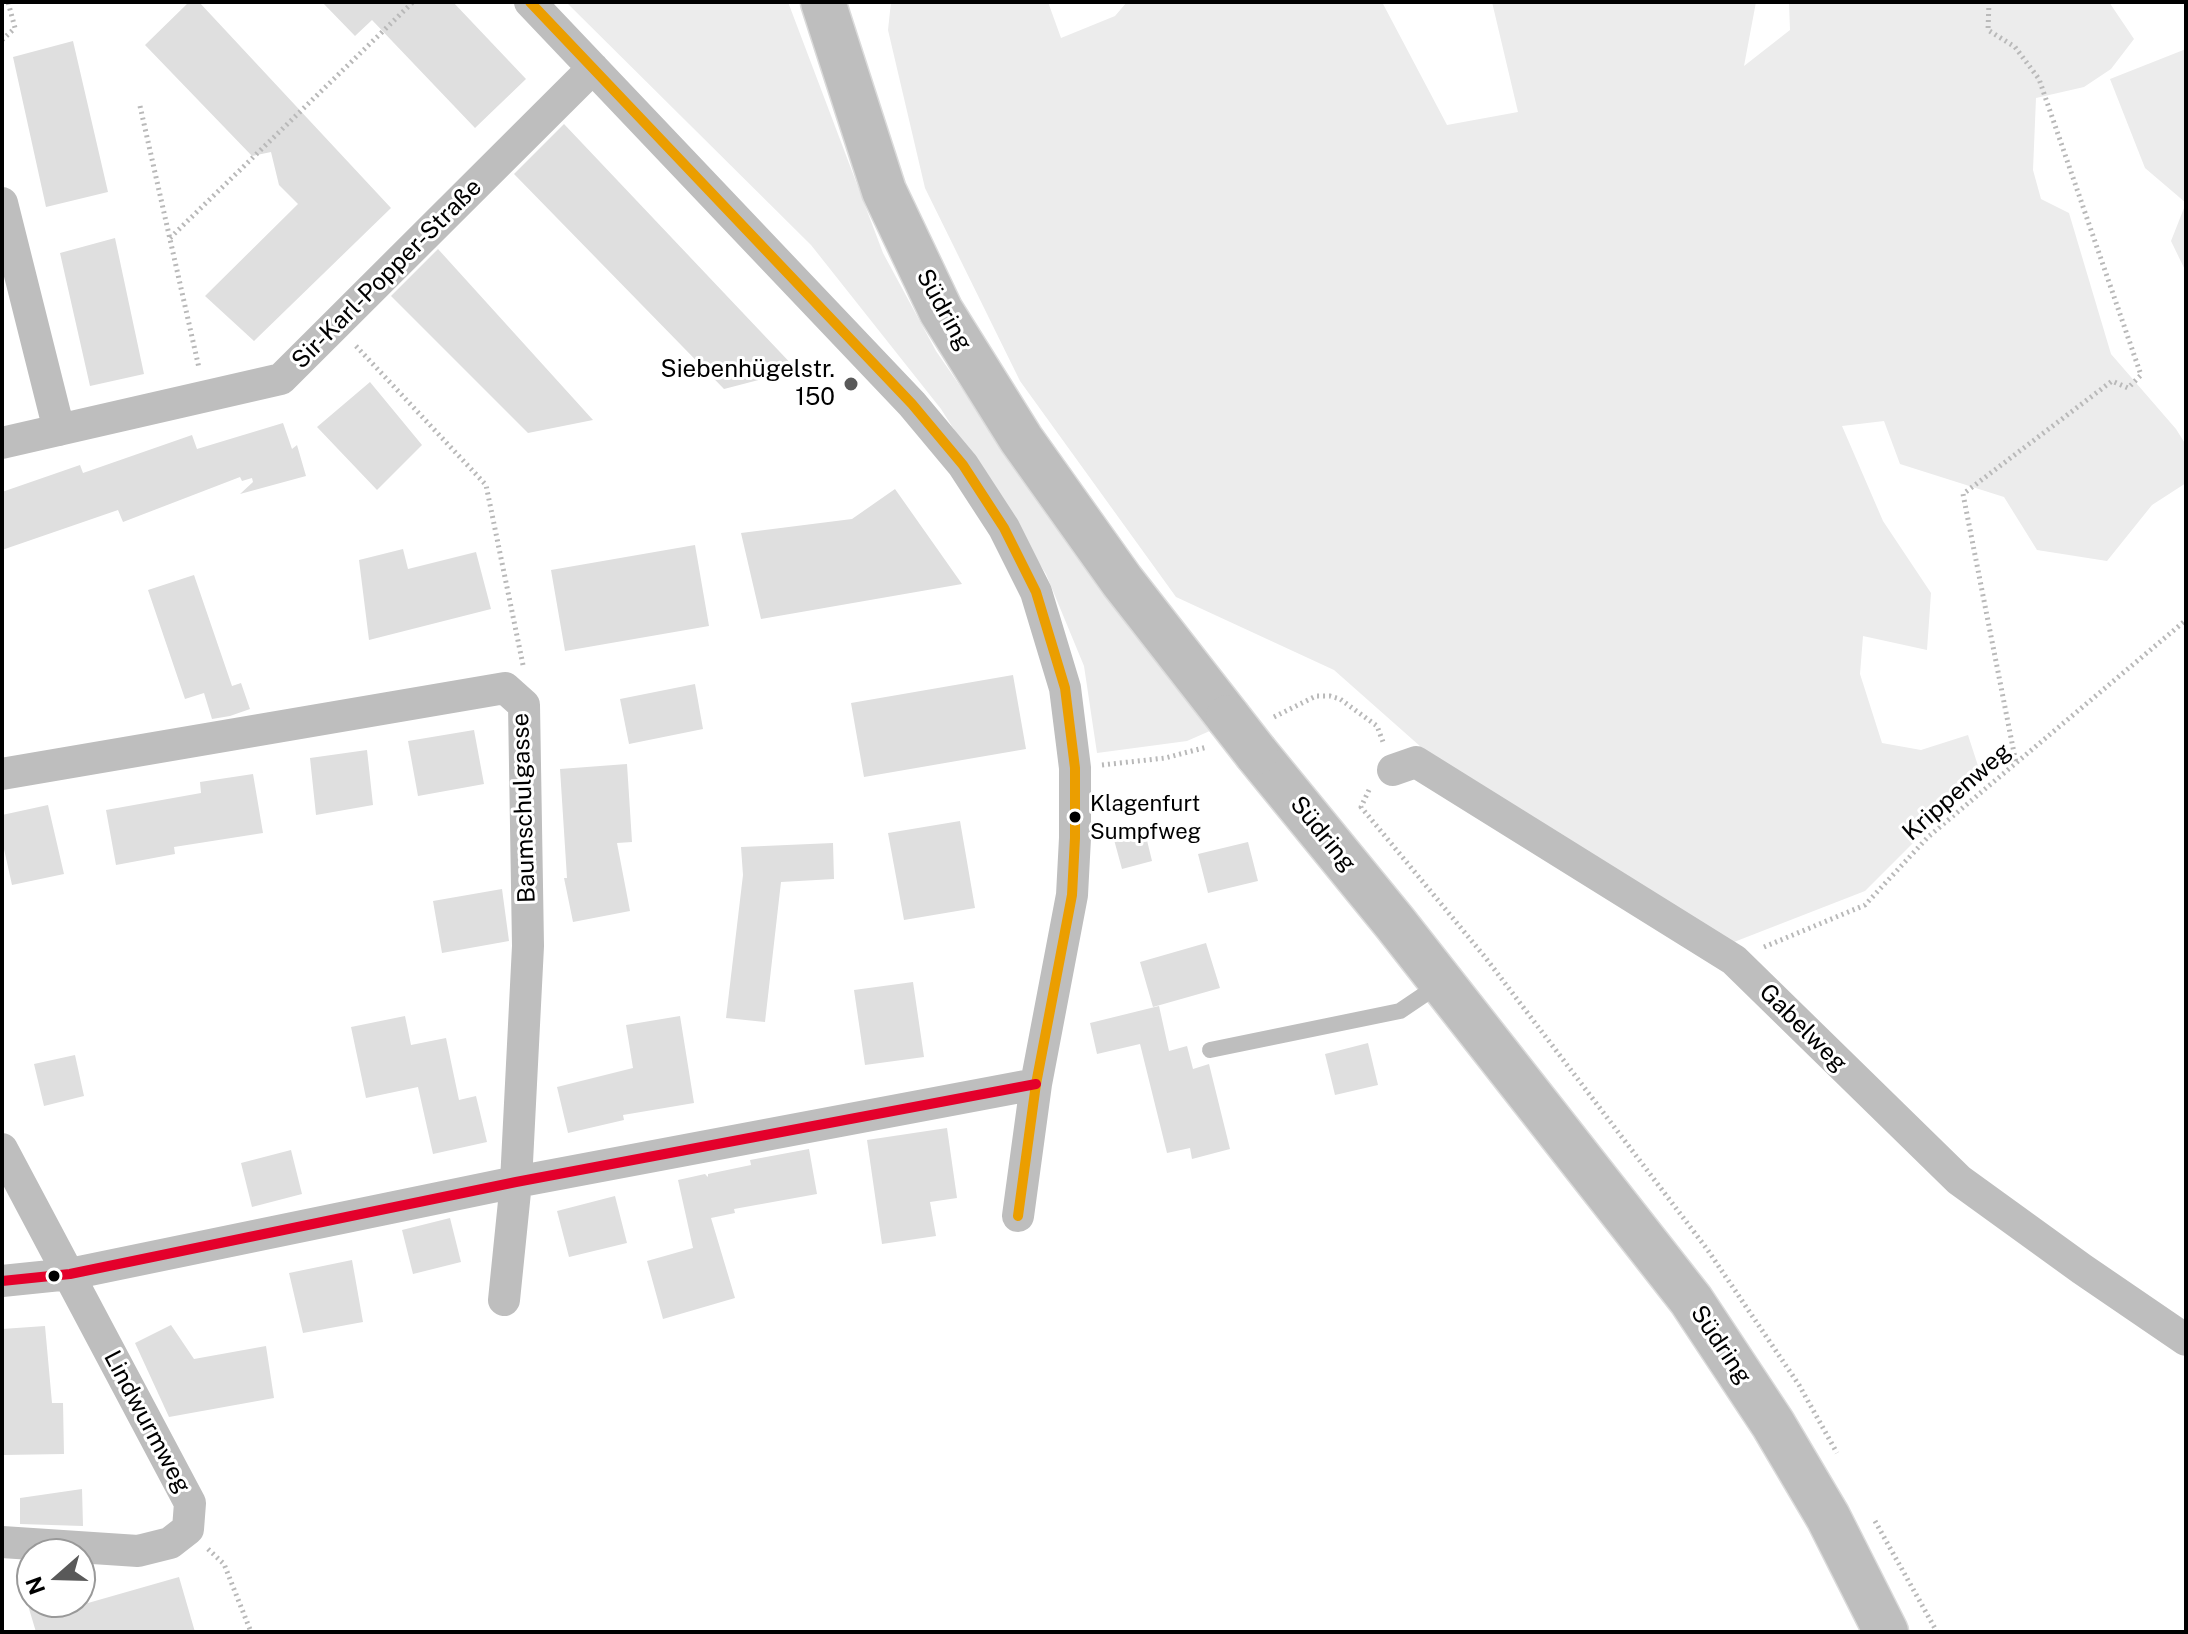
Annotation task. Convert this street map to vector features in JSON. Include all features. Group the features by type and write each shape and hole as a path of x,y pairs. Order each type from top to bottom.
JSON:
{"main road":[{"name":"Südring","path":"823,2 884,191 941,311 1021,439 1122,581 1691,1300 1797,1464 1828,1517 1886,1632"}],"street":[{"path":"530,2 912,404 963,465 1004,528 1036,592 1065,688 1075,768 1075,838 1072,895 1036,1084 1018,1216"},
{"name":"Sir-Karl-Popper-Straße","path":"2,443 281,379 593,68"},
{"path":"2,203 59,430"},
{"name":"Baumschulgasse","path":"2,774 505,688 524,705 528,946 516,1182 504,1300"},
{"name":"Gabelweg","path":"1393,770 1416,762 1734,960 1959,1180 2186,1340"},
{"path":"2,1281 70,1274 516,1182 1036,1084"},
{"path":"2,1149 70,1274"},
{"name":"Lindwurmweg","path":"2,1542 138,1551 170,1543 188,1529 190,1503 70,1274"}],"lane":[{"path":"1210,1050 1400,1011 1442,983"}],"path":[{"path":"2,40 15,28 8,2"},
{"path":"170,238 413,2"},
{"path":"1989,2 1988,30 2015,47 2039,79 2141,375 2128,388 2112,381 1963,494 2016,763"},
{"path":"140,106 205,396"},
{"path":"336,325 486,485 525,673 505,688"},
{"name":"Krippenweg","path":"1734,960 1865,905 1928,837 2186,620"},
{"path":"188,1529 224,1564 251,1632"}],"shaded area":[{"path":"566,2 788,2 883,253 936,351 1092,578 1212,730 1187,741 1097,753 1084,666 1046,574 941,409 811,245"},
{"path":"891,2 1048,2 1061,38 1115,16 1127,2 1382,2 1447,125 1518,112 1492,2 1756,2 1744,66 1790,30 1789,2 2109,2 2134,39 2111,69 2084,87 2036,98 2033,170 2041,199 2069,213 2111,354 2176,429 2186,445 2186,483 2152,505 2107,561 2037,550 2004,497 1900,464 1884,421 1842,426 1883,521 1931,593 1927,650 1863,636 1860,674 1882,743 1921,750 1968,735 1981,775 1865,891 1734,942 1421,747 1334,670 1176,597 1020,381 925,188 888,30"},
{"path":"2186,49 2186,203 2145,168 2110,79"},
{"path":"2186,203 2186,272 2171,241"}],"building":[{"path":"189,2 199,2 391,208 254,341 205,296 298,204 279,185 271,152 252,156 145,45"},
{"path":"322,2 453,2 526,79 475,128 372,20 355,36"},
{"path":"73,41 108,192 46,207 13,57"},
{"path":"564,124 797,370 724,389 514,174"},
{"path":"115,238 144,374 90,386 60,253"},
{"path":"438,249 593,420 528,433 391,296"},
{"path":"370,382 422,445 377,490 317,427"},
{"path":"283,423 292,449 297,445 306,476 240,494 253,482 252,478 242,481 240,477 123,522 118,510 2,550 2,492 80,465 83,473 192,435 197,449"},
{"path":"895,489 962,584 761,619 741,533 852,519"},
{"path":"695,545 709,626 565,651 551,570"},
{"path":"403,549 408,569 476,552 491,609 369,640 359,560"},
{"path":"194,575 232,686 241,683 250,709 230,716 212,719 204,693 185,699 148,590"},
{"path":"1013,675 1026,749 864,777 851,703"},
{"path":"695,684 703,729 629,744 620,699"},
{"path":"474,730 484,784 418,796 408,741"},
{"path":"367,750 373,805 316,815 310,758"},
{"path":"627,764 632,842 617,843 630,911 573,922 564,878 567,878 560,769"},
{"path":"253,774 263,833 174,847 175,854 116,865 106,810 201,793 200,782"},
{"path":"48,805 64,874 12,885 2,840 2,815"},
{"path":"960,821 975,908 904,920 888,833"},
{"path":"1144,828 1152,861 1122,869 1113,836"},
{"path":"1248,842 1258,881 1208,893 1198,854"},
{"path":"833,843 834,879 781,882 765,1022 726,1018 743,875 741,847"},
{"path":"502,889 509,941 442,953 433,901"},
{"path":"1206,943 1220,988 1153,1007 1140,962"},
{"path":"913,982 924,1057 865,1065 854,990"},
{"path":"1159,1006 1169,1051 1187,1046 1193,1069 1209,1064 1230,1149 1192,1159 1190,1148 1167,1153 1140,1044 1097,1054 1090,1023"},
{"path":"405,1016 411,1045 446,1038 459,1100 476,1096 487,1142 433,1154 418,1087 366,1098 351,1027"},
{"path":"680,1016 694,1103 623,1115 624,1120 568,1133 557,1087 633,1068 626,1025"},
{"path":"1368,1043 1378,1085 1335,1095 1325,1054"},
{"path":"75,1055 84,1096 44,1106 34,1064"},
{"path":"947,1128 957,1198 930,1202 936,1236 882,1244 867,1140"},
{"path":"809,1149 817,1194 734,1209 735,1213 711,1218 735,1298 663,1319 647,1261 693,1248 678,1180 705,1174 708,1177 708,1174 751,1165 750,1160"},
{"path":"291,1150 302,1194 252,1207 241,1163"},
{"path":"615,1196 627,1243 569,1257 557,1211"},
{"path":"450,1218 461,1262 413,1274 402,1230"},
{"path":"352,1260 363,1322 303,1333 289,1273"},
{"path":"171,1325 194,1359 266,1346 274,1398 169,1417 135,1343"},
{"path":"45,1326 52,1403 63,1403 64,1454 4,1455 2,1329"},
{"path":"82,1489 83,1526 20,1524 20,1498"},
{"path":"179,1577 195,1632 36,1632 32,1618 96,1618 96,1601"}],"transit line":[{"path":"530,2 912,404 963,465 1004,528 1036,592 1065,688 1075,768 1075,838 1072,895 1036,1084 1018,1216"},
{"path":"2,1281 70,1274 516,1182 1036,1084"}],"place":[{"name":"Siebenhügelstr. 150","path":"851,384"},
{"name":"Klagenfurt Sumpfweg","path":"1075,817"}]}
